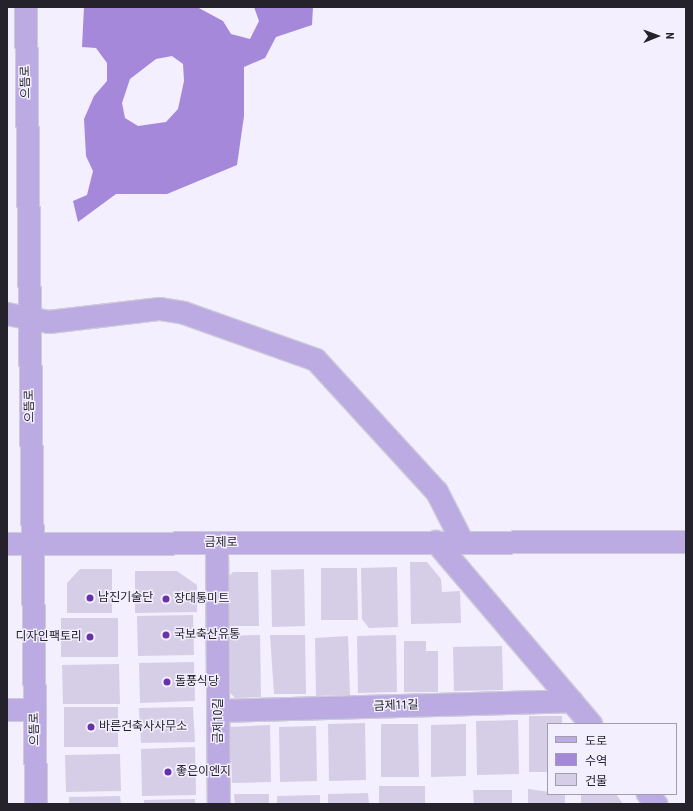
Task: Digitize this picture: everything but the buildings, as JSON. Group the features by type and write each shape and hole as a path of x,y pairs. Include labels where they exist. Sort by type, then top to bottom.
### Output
{"street":[{"name":"으뜸로","path":"26,7 36,804"},
{"path":"7,314 29,320 49,322 160,309 178,312 316,360 437,492 462,542"},
{"path":"436,542 590,723"},
{"name":"금제로","path":"7,544 686,542"},
{"name":"금제10길","path":"217,543 219,804"},
{"name":"금제11길","path":"219,710 572,701"},
{"path":"7,710 34,710"},
{"path":"649,795 656,804"}],"water":[{"path":"84,7 197,7 223,21 231,34 250,39 259,21 254,7 313,7 312,25 276,37 265,58 244,67 244,116 237,165 167,194 116,194 78,222 73,201 87,195 93,171 86,156 84,119 94,96 107,81 107,63 96,48 82,47","holes":["172,56 183,64 184,81 178,109 166,122 138,126 125,118 122,103 130,79 156,59"]}],"place":[{"name":"남진기술단","path":"90,598"},
{"name":"장대통미트","path":"166,599"},
{"name":"국보축산유통","path":"166,635"},
{"name":"디자인팩토리","path":"90,637"},
{"name":"돌풍식당","path":"167,682"},
{"name":"바른건축사사무소","path":"91,727"},
{"name":"좋은이엔지","path":"168,772"}]}
